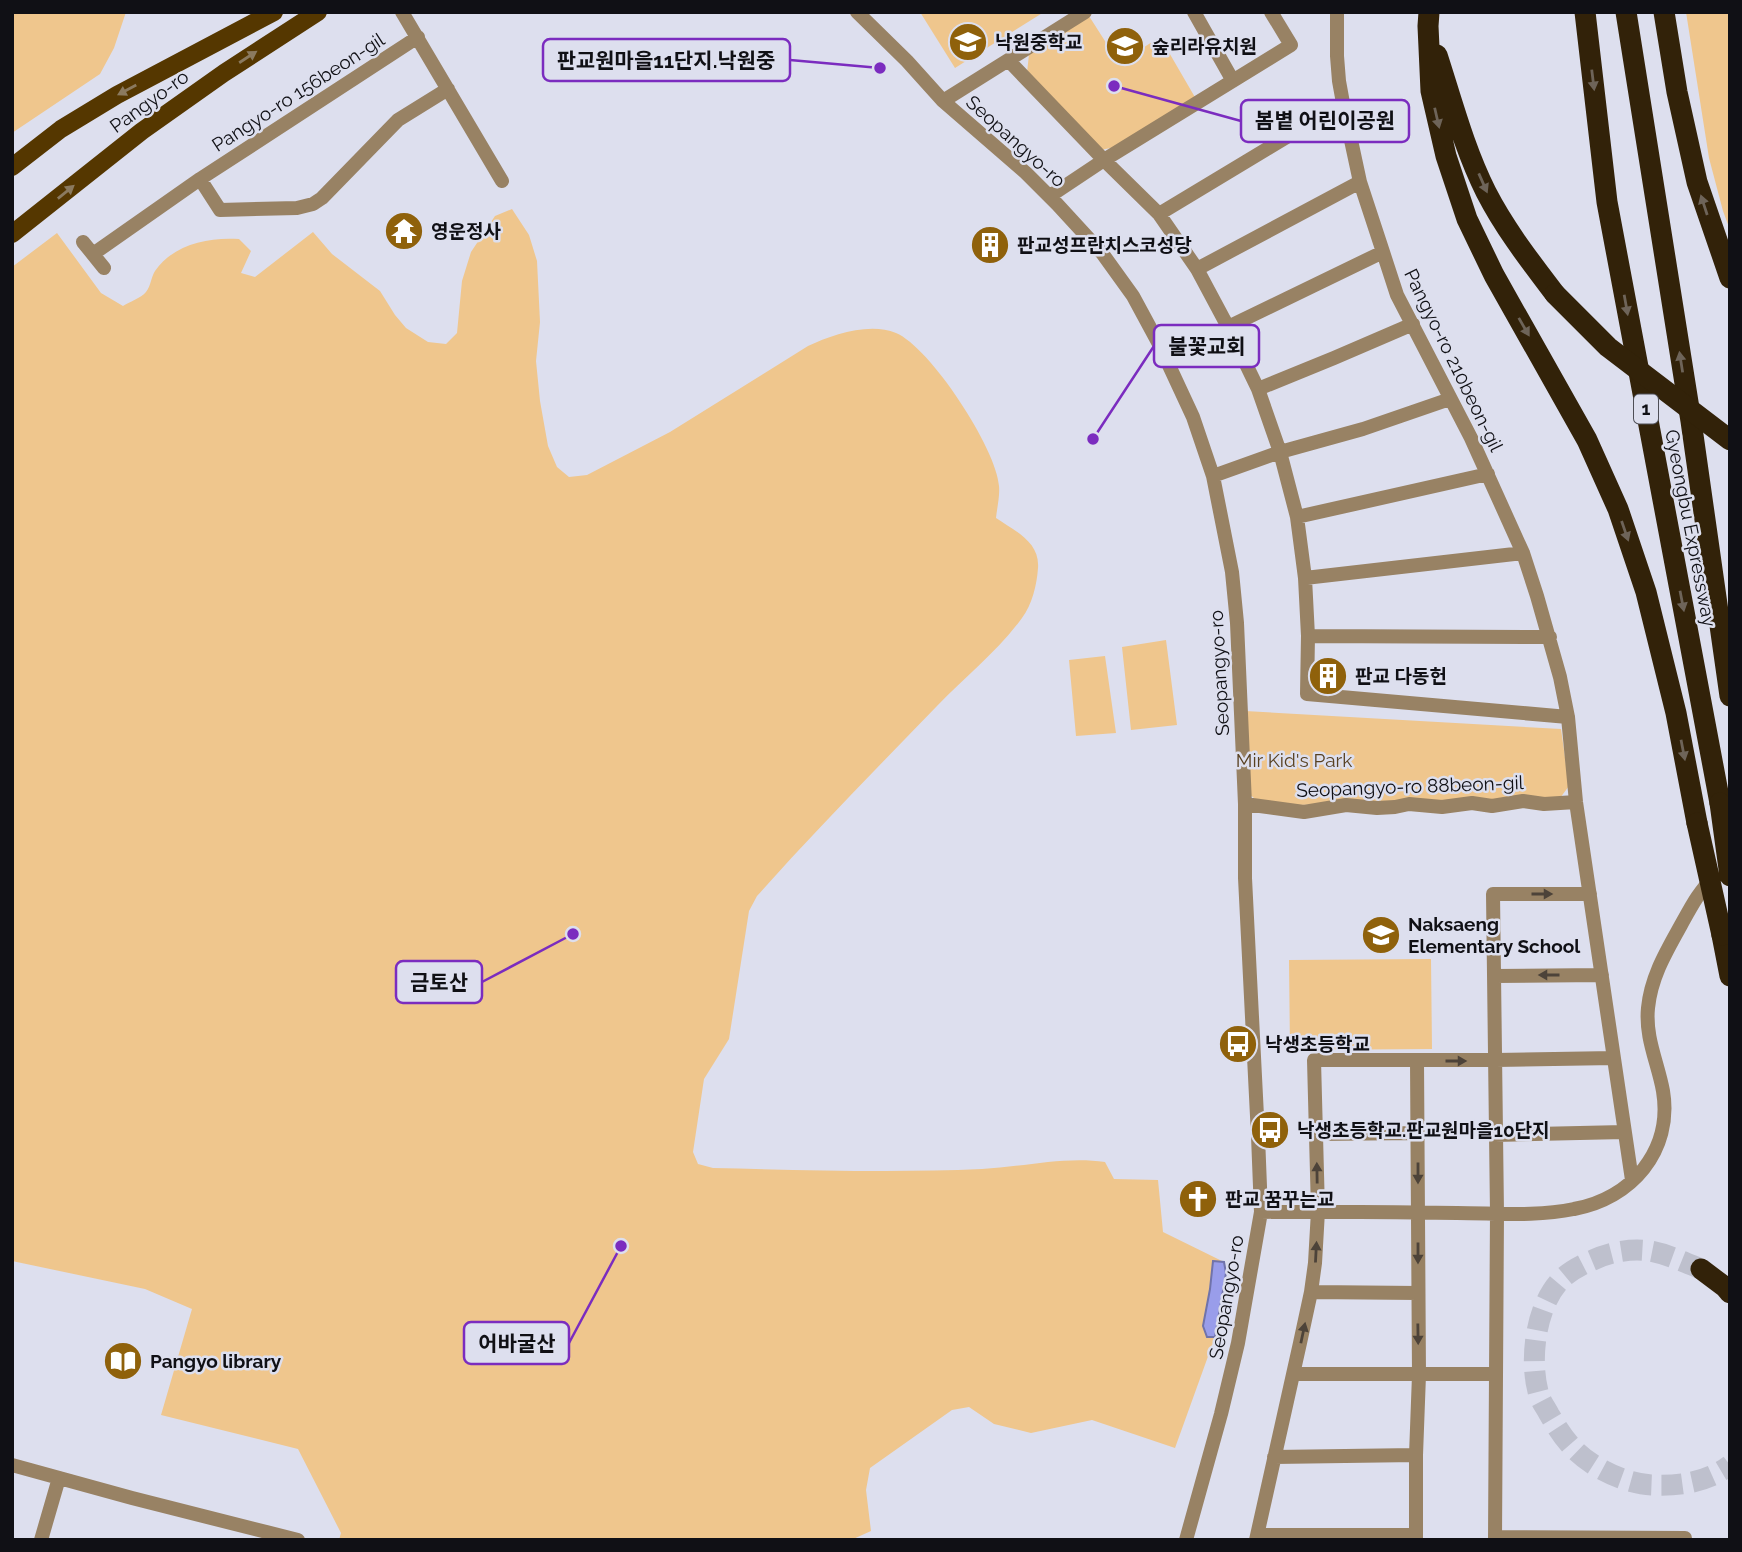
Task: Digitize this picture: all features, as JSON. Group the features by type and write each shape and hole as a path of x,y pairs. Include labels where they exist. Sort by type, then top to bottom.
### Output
{"highway":[{"name":"Gyeongbu Expressway","path":"1584,12 1607,202 1720,803 1730,876"},
{"name":"Gyeongbu Expressway","path":"1626,12 1691,421 1730,696"},
{"path":"1664,12 1677,92 1697,182 1728,274"},
{"path":"1429,19 1461,132 1486,191 1518,246 1555,294 1608,347 1730,440"},
{"path":"1429,19 1431,91 1446,156 1467,219 1494,275 1587,440 1618,509 1646,592 1676,713 1730,976"},
{"path":"1700,1269 1730,1293"}],"main road":[{"name":"Pangyo-ro","path":"12,167 61,129 117,95 274,12"},
{"name":"Pangyo-ro","path":"12,234 142,131 224,73 318,12"}],"street":[{"path":"402,12 502,181"},
{"name":"Seopangyo-ro","path":"857,12 943,101 1010,158 1094,242 1133,296 1160,346 1199,434 1213,475 1232,572 1239,660 1245,878 1261,1212 1238,1343 1186,1540"},
{"path":"943,101 1085,12"},
{"path":"1194,12 1233,81"},
{"path":"1050,197 1104,160 1291,45 1271,12"},
{"name":"Pangyo-ro 210beon-gil","path":"1337,12 1337,56 1343,103 1360,181 1397,295 1488,474 1523,553 1550,637 1569,717 1576,802 1632,1181"},
{"name":"Pangyo-ro 156beon-gil","path":"93,254 200,179 418,37"},
{"path":"1009,61 1159,214 1197,270 1258,389 1280,452 1297,517 1305,578 1307,694 1569,717"},
{"path":"200,179 220,210 305,207 322,198 398,120 448,89"},
{"path":"1159,214 1343,103"},
{"path":"1197,270 1360,181"},
{"path":"83,242 104,268"},
{"path":"1228,327 1383,252"},
{"path":"1258,389 1413,324"},
{"path":"1213,475 1450,399"},
{"path":"1297,517 1488,474"},
{"path":"1305,578 1523,553"},
{"path":"1308,636 1550,637"},
{"name":"Seopangyo-ro 88beon-gil","path":"1245,804 1304,812 1346,805 1377,808 1409,804 1442,807 1472,803 1492,806 1523,801 1544,804 1576,802"},
{"path":"1261,1212 1529,1214 1590,1206 1616,1193 1645,1169 1659,1143 1665,1109 1649,1034 1648,1010 1656,973 1663,955 1701,889 1730,862"},
{"path":"1590,894 1493,894 1497,1213 1495,1539 1685,1540"},
{"path":"1495,976 1602,975"},
{"path":"1417,1061 1419,1375 1416,1537 1256,1537 1311,1292 1315,1263 1318,1211 1314,1060 1614,1058"},
{"path":"1495,1135 1624,1132"},
{"path":"1317,1134 1417,1133"},
{"path":"1311,1292 1418,1293"},
{"path":"1293,1374 1495,1374"},
{"path":"1274,1457 1416,1454"},
{"path":"12,1465 252,1534 298,1540"},
{"path":"41,1540 59,1479"}],"green space":[{"path":"12,12 126,12 114,48 100,74 12,133"},
{"name":"낙원중학교","path":"920,12 1044,12 955,68"},
{"path":"1686,12 1730,12 1730,230 1709,158"},
{"path":"1089,16 1119,63 1160,37 1196,99 1115,147 1101,150 1027,73 1029,54"},
{"path":"512,209 529,235 537,261 540,322 536,361 548,446 557,467 569,477 587,475 670,432 808,346 839,334 863,329 896,333 910,342 943,378 987,448 999,490 996,518 1025,538 1038,559 1036,581 1026,613 1003,642 937,706 757,896 749,911 729,1039 704,1079 693,1152 698,1164 713,1168 780,1170 949,1170 1090,1160 1105,1162 1114,1179 1158,1180 1163,1232 1224,1262 1226,1273 1215,1337 1175,1448 1092,1420 1031,1433 994,1424 969,1407 952,1410 870,1468 866,1490 871,1531 851,1540 339,1540 341,1533 298,1449 161,1415 192,1309 145,1289 12,1261 12,267 57,233 101,293 123,306 146,292 154,273 163,262 192,244 215,239 239,239 251,251 241,273 255,277 313,232 332,254 380,291 406,328 428,342 446,344 457,333 462,281 471,252 495,216"},
{"path":"1166,640 1177,725 1131,730 1122,647"},
{"path":"1105,656 1116,733 1076,736 1069,660"},
{"name":"Mir Kid's Park","path":"1245,711 1561,729 1569,786 1560,798 1264,806 1249,794"},
{"path":"1431,959 1432,1049 1290,1050 1289,960"}],"water":[{"path":"1213,1261 1224,1262 1226,1273 1215,1337 1207,1337 1203,1326"}],"tunnel":[{"path":"1701,1269 1663,1254 1636,1250 1606,1255 1569,1273 1550,1294 1539,1322 1535,1352 1536,1382 1541,1400 1567,1441 1590,1463 1611,1474 1644,1484 1674,1485 1703,1479 1730,1465"}],"place":[{"name":"낙원중학교","path":"968,42"},
{"name":"숲리라유치원","path":"1125,46"},
{"name":"판교원마을11단지.낙원중","path":"880,68"},
{"name":"봄볕 어린이공원","path":"1114,86"},
{"name":"영운정사","path":"404,231"},
{"name":"판교성프란치스코성당","path":"990,245"},
{"name":"불꽃교회","path":"1093,439"},
{"name":"판교 다동헌","path":"1328,676"},
{"name":"금토산","path":"573,934"},
{"name":"Naksaeng Elementary School","path":"1381,935"},
{"name":"낙생초등학교","path":"1238,1044"},
{"name":"낙생초등학교.판교원마을10단지","path":"1270,1130"},
{"name":"판교 꿈꾸는교","path":"1198,1199"},
{"name":"어바굴산","path":"621,1246"},
{"name":"Pangyo library","path":"123,1361"}]}
